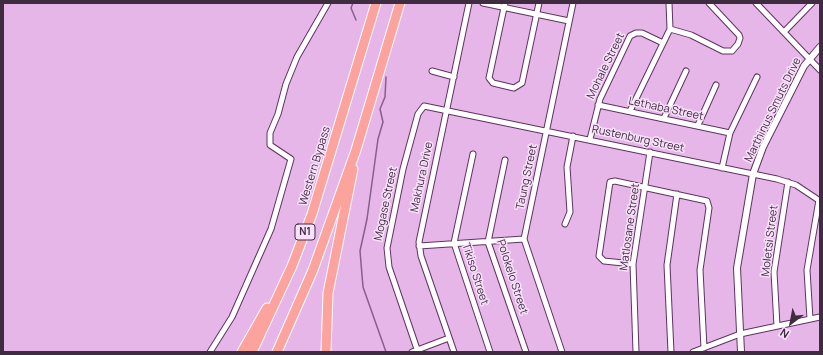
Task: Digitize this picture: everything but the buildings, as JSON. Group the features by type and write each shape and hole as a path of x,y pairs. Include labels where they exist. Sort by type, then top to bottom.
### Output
{"highway":[{"name":"Western Bypass","path":"252,352 292,266 312,214 376,3"},
{"name":"N1","path":"278,352 313,270 356,150 400,3"},
{"path":"326,352 328,293 356,150"},
{"path":"242,352 292,266"}],"street":[{"path":"210,352 232,317 271,229 291,159 270,145 270,134 278,114 286,84 297,57 328,3"},
{"name":"Makhura Drive","path":"454,352 419,246 469,3"},
{"path":"484,3 505,5 569,21"},
{"path":"505,5 489,78 493,83 511,88 518,87 522,83 539,3"},
{"name":"Taung Street","path":"524,239 573,3"},
{"path":"630,111 670,29 669,3"},
{"path":"670,29 691,35 723,51 732,51 738,44 740,38 739,35 709,3"},
{"path":"764,3 758,5 820,70"},
{"path":"784,32 812,3"},
{"name":"Mohale Street","path":"590,139 602,94 630,36 636,33 642,33 663,43"},
{"name":"Marthinus Smuts Drive","path":"741,352 737,268 753,174 763,147 809,58 820,47"},
{"path":"432,71 454,76"},
{"path":"664,118 686,71"},
{"path":"722,168 730,133 757,77"},
{"path":"698,125 716,85"},
{"name":"Lethaba Street","path":"598,105 730,133"},
{"name":"Mogase Street","path":"416,352 388,262 387,248 403,169 418,114 424,106 447,109"},
{"name":"Rustenburg Street","path":"447,109 788,182 819,201"},
{"path":"565,224 570,212 568,163 573,136"},
{"name":"Matlosane Street","path":"636,352 633,264 650,152"},
{"name":"Tikiso Street","path":"473,154 454,243 490,352"},
{"name":"Polokelo Street","path":"505,160 488,242 526,352"},
{"path":"633,264 604,261 599,256 610,183 616,181 704,199 708,205 700,270 704,348"},
{"name":"Moletsi Street","path":"777,326 774,272 788,182"},
{"path":"671,352 667,265 677,194"},
{"path":"810,319 807,275 819,201"},
{"path":"419,246 524,239 562,352"},
{"path":"693,352 740,334 820,317"},
{"path":"416,352 449,338"}],"waterway":[{"path":"353,3 351,8 356,20"},
{"path":"386,77 385,97 380,109 383,122 378,139 367,219 360,251 363,287 386,352"}]}
